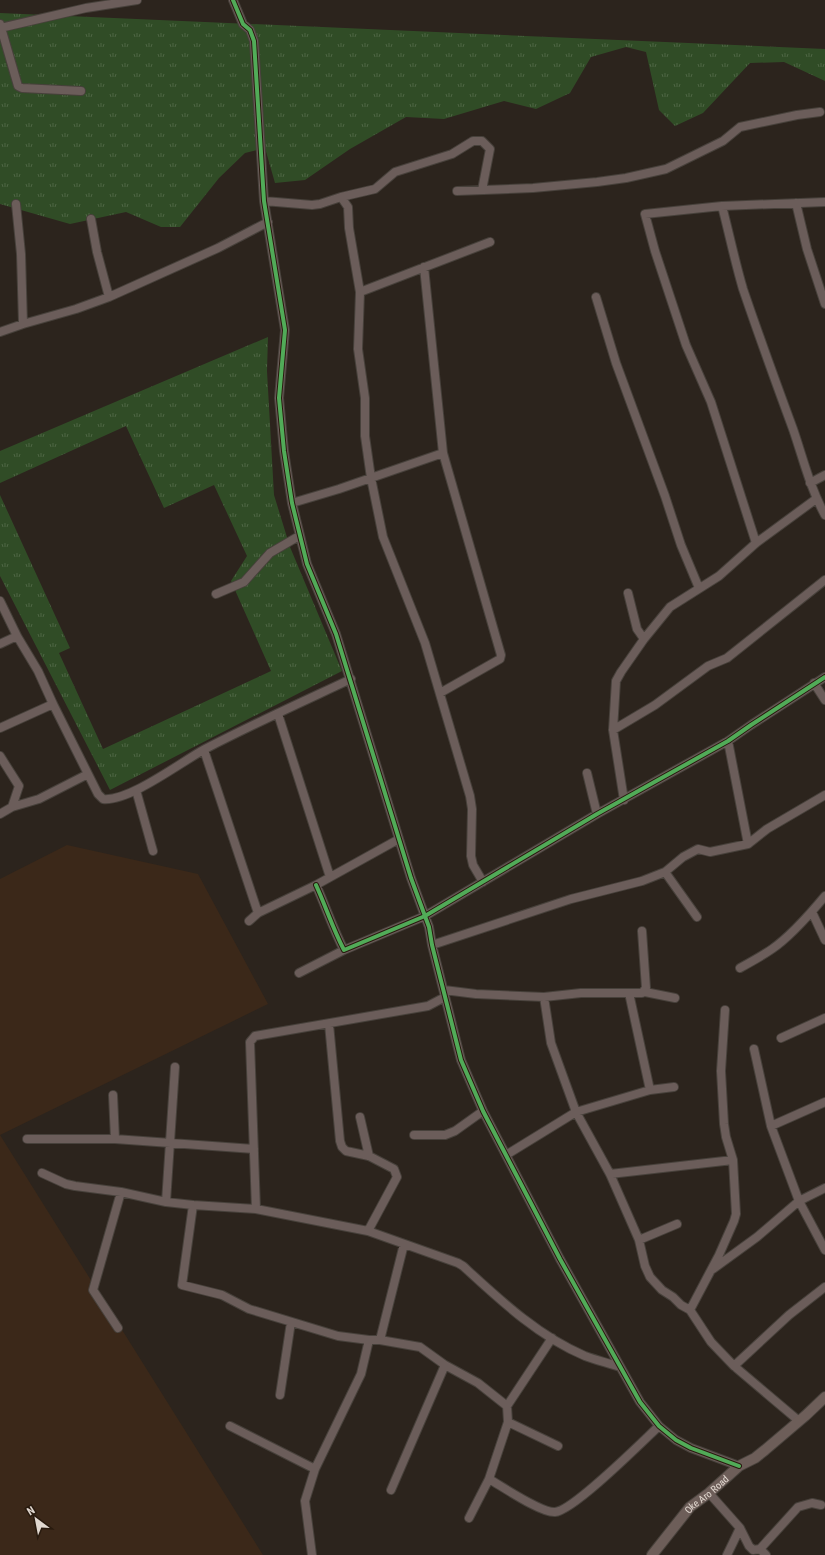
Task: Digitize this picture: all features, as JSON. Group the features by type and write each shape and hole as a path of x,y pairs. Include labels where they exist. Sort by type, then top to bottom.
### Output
{"main road":[{"name":"Oke Aro Road","path":"652,1555 690,1507 709,1493 739,1466 755,1458 825,1397"}],"street":[{"path":"81,91 22,88 18,86 0,27 86,8 138,0"},
{"path":"233,0 243,24 250,30 253,36 264,197 285,330 279,398 284,451 299,536 307,564 336,634 351,679 411,878 429,927 432,945 461,1060 483,1111 560,1259 640,1402 659,1426 676,1440 691,1448 739,1466"},
{"path":"457,191 533,188 597,182 666,169 723,141 740,127 797,114 820,112"},
{"path":"264,197 312,205 320,204 341,197 375,189 395,172 452,154 473,142 482,141 490,150 482,190"},
{"path":"341,197 348,208 349,228 360,292 358,349 364,384 365,436 370,478 383,537 425,643 470,796 472,809 471,856 473,865 483,882"},
{"path":"756,543 712,402 683,339 655,252 645,214 722,206 825,202"},
{"path":"796,203 807,249 825,304"},
{"path":"16,204 21,254 23,324"},
{"path":"722,206 743,287 810,483 816,499 825,515"},
{"path":"91,219 97,252 109,297"},
{"path":"0,332 76,309 109,297 218,248 268,222"},
{"path":"360,292 490,242"},
{"path":"424,267 443,453 501,655 500,659 440,693"},
{"path":"596,297 616,363 665,496 681,546 699,588"},
{"path":"292,502 370,478 443,453"},
{"path":"810,483 825,475"},
{"path":"624,800 613,730 616,681 644,639 670,607 719,576 756,543 816,499"},
{"path":"216,594 244,582 270,553 299,536"},
{"path":"613,730 656,705 708,666 727,658 825,580"},
{"path":"628,593 637,629 644,639"},
{"path":"0,601 17,636 34,664 98,794 103,799 116,799 136,790 204,750 351,679"},
{"path":"0,644 17,636"},
{"path":"299,973 344,950 425,916 597,814 728,741 825,677"},
{"path":"814,684 825,700"},
{"path":"0,728 53,704"},
{"path":"278,714 330,877"},
{"path":"728,741 748,844"},
{"path":"204,750 258,913"},
{"path":"0,756 19,786 12,806"},
{"path":"586,773 597,814"},
{"path":"0,814 12,806 39,799 88,774"},
{"path":"136,790 153,851"},
{"path":"432,945 571,899 642,881 665,872 683,857 698,850 710,852 748,844 768,829 825,795"},
{"path":"249,921 258,913 316,885 399,839"},
{"path":"665,872 697,916"},
{"path":"316,885 327,909 333,930 344,950"},
{"path":"740,968 773,949 812,912 825,896"},
{"path":"812,912 825,940"},
{"path":"642,931 645,992"},
{"path":"256,1209 250,1042 254,1036 428,1006 444,994 476,994 544,998 581,993 645,992 674,998"},
{"path":"629,993 650,1090"},
{"path":"544,998 551,1043 576,1112 610,1174 639,1240 645,1266 650,1277 662,1290 690,1310 711,1342 734,1366 799,1421"},
{"path":"690,1310 711,1270 736,1214 733,1160 726,1137 724,1124 721,1071 725,1010"},
{"path":"781,1038 825,1018"},
{"path":"329,1024 340,1142 346,1151 369,1156 394,1169 397,1177 368,1231"},
{"path":"754,1049 771,1126 799,1201 825,1250"},
{"path":"166,1202 175,1067"},
{"path":"506,1155 576,1112 650,1090 674,1087"},
{"path":"113,1095 115,1139"},
{"path":"771,1126 825,1102"},
{"path":"414,1135 445,1135 455,1131 483,1111"},
{"path":"360,1117 369,1156"},
{"path":"27,1139 115,1139 254,1149"},
{"path":"610,1174 733,1160"},
{"path":"42,1173 66,1184 121,1192 166,1202 256,1209 368,1231 451,1260 463,1266 513,1311 552,1338 584,1356 620,1367"},
{"path":"711,1270 757,1237 799,1201 825,1188"},
{"path":"118,1328 93,1290 121,1192"},
{"path":"193,1205 182,1285 222,1295 249,1309 338,1336 380,1340 420,1347 445,1365 478,1383 507,1406"},
{"path":"639,1240 677,1224"},
{"path":"380,1340 404,1244"},
{"path":"734,1366 789,1315 825,1287"},
{"path":"280,1396 291,1322"},
{"path":"469,1518 489,1479 508,1422 507,1406 552,1338"},
{"path":"312,1555 305,1501 315,1469 361,1374 369,1340"},
{"path":"391,1490 445,1365"},
{"path":"508,1422 558,1446"},
{"path":"230,1426 315,1469"},
{"path":"489,1479 544,1510 555,1512 563,1509 582,1497 659,1426"},
{"path":"709,1493 740,1528 749,1546 753,1550 763,1552 798,1508 812,1503 821,1505"},
{"path":"727,1555 740,1528"}],"shaded area":[{"path":"67,845 198,874 268,1004 0,1135 0,879"},
{"path":"0,1135 263,1555 0,1555"}],"green space":[{"path":"0,13 825,49 825,81 784,62 750,63 703,113 675,126 659,110 646,52 626,47 591,57 570,93 536,109 504,101 444,119 406,117 350,149 305,180 275,183 265,148 245,153 219,178 180,227 161,227 126,212 70,224 0,204"},
{"path":"268,337 267,371 274,495 290,547 342,671 110,790 0,576 0,495 70,648 59,653 103,749 271,671 231,581 247,556 214,485 164,508 126,426 0,483 0,451"}],"cycle path":[{"path":"233,0 243,24 250,30 254,41 264,201 285,330 279,398 284,451 292,503 307,564 336,634 411,878 429,927 432,945 461,1060 483,1111 560,1259 640,1402 659,1426 676,1440 691,1448 739,1466"},
{"path":"316,885 344,950 425,916 597,814 728,741 825,677"}]}
